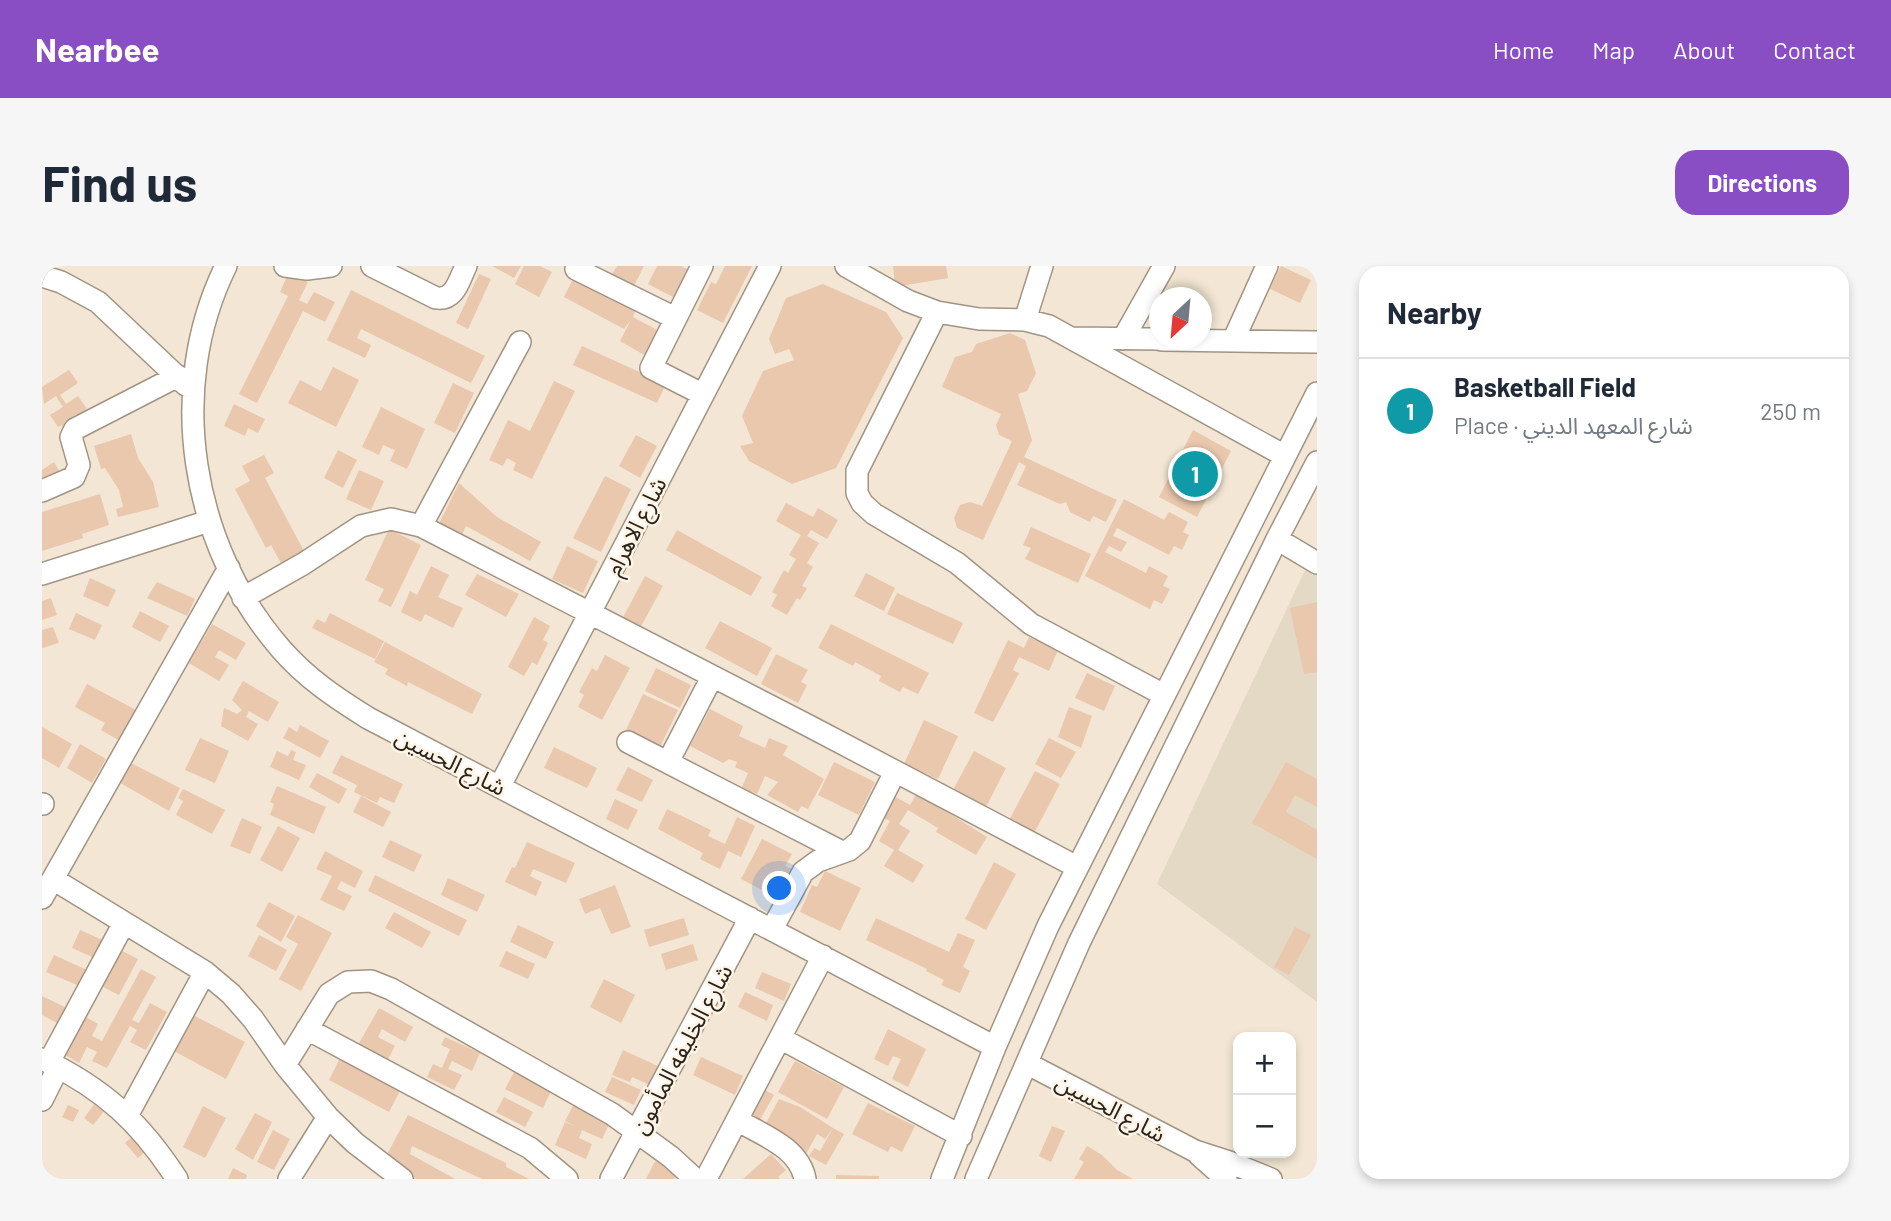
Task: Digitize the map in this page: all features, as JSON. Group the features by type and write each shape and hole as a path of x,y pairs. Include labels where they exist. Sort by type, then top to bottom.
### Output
{"street":[{"name":"شارع الحسين","path":"226,266 207,315 197,352 192,392 195,457 209,521 229,568 243,598 282,651 335,698 368,718 995,1047"},
{"path":"285,266 323,267"},
{"path":"372,266 442,299 453,293 466,266"},
{"path":"702,266 651,368 702,394"},
{"name":"شارع الاهرام","path":"500,786 770,266"},
{"path":"846,266 908,301 937,312 979,319 1025,320 1049,326 1285,456"},
{"path":"1025,320 1042,266"},
{"path":"1123,339 1164,266"},
{"path":"1233,341 1267,266"},
{"path":"576,269 676,318"},
{"path":"42,276 61,282 97,302 192,392"},
{"path":"937,312 857,471 857,493 862,503 873,514 957,564 1031,624 1164,695"},
{"path":"1071,338 1149,340"},
{"path":"1212,341 1317,342"},
{"path":"421,526 520,342"},
{"path":"42,491 74,477 79,465 71,438 75,429 178,376"},
{"path":"942,1179 995,1047 1048,926 1317,393"},
{"path":"976,1179 1085,931 1317,462"},
{"path":"243,598 303,564 361,526 391,519 421,526 1077,867"},
{"path":"42,573 209,521"},
{"path":"1277,539 1317,563"},
{"path":"1234,557 1261,572"},
{"path":"42,898 229,568"},
{"path":"668,762 712,677"},
{"path":"628,742 842,852"},
{"path":"772,929 803,872 818,861 855,846 864,835 895,772"},
{"path":"53,879 205,972 231,994 253,1018 285,1065 328,1117 355,1143 402,1179"},
{"name":"شارع الخليفه المأمون","path":"611,1179 750,918"},
{"path":"42,1100 50,1063 124,923"},
{"path":"285,1065 329,994 348,982 371,981 428,1009 586,1099 637,1131 695,1178 737,1120 823,956"},
{"path":"128,1114 205,972"},
{"path":"307,1029 530,1149 567,1179"},
{"path":"780,1038 961,1136"},
{"path":"50,1063 95,1088 128,1114 155,1145 177,1179"},
{"name":"شارع الحسين","path":"1028,1064 1195,1151 1271,1179"},
{"path":"289,1179 328,1117"},
{"path":"737,1120 790,1151 799,1160 805,1179"},
{"name":"شارع الحسين","path":"1195,1151 1226,1179"}],"shaded area":[{"path":"1307,566 1317,572 1317,1002 1157,884"}],"building":[{"path":"492,266 521,266 514,278"},
{"path":"524,266 540,266 552,272 539,297 515,284"},
{"path":"617,266 644,266 634,286 612,274"},
{"path":"657,266 681,266 691,271 677,299 648,284"},
{"path":"725,266 752,266 723,323 697,310 711,282 716,284"},
{"path":"893,266 946,266 948,278 895,287"},
{"path":"1281,266 1311,280 1300,303 1270,289"},
{"path":"289,272 308,282 299,300 307,304 314,292 335,302 325,322 303,311 257,403 239,394 288,296 280,292"},
{"path":"576,273 637,305 633,317 659,331 646,356 620,341 631,320 624,329 564,297"},
{"path":"479,274 491,279 468,329 456,323"},
{"path":"823,284 886,312 903,338 836,468 792,484 749,461 740,446 753,443 742,416 763,371 794,360 789,349 775,354 769,339 786,298"},
{"path":"351,290 485,356 471,383 361,329 357,338 371,345 365,358 327,340"},
{"path":"1010,333 1025,340 1036,373 1027,391 1018,394 1032,440 1024,457 1117,500 1106,522 1093,516 1090,522 1070,512 1066,502 1060,504 1017,485 1026,466 1019,462 983,540 957,528 954,518 960,505 970,502 982,506 1012,441 999,435 996,425 1001,414 942,387 955,357 972,352 976,344"},
{"path":"582,346 666,384 657,403 573,365"},
{"path":"333,367 359,380 336,427 288,403 300,380 321,391"},
{"path":"69,370 78,383 60,395 66,404 78,396 87,409 83,411 84,414 78,417 76,414 69,419 71,422 58,427 50,415 63,407 56,396 44,404 42,387"},
{"path":"554,381 575,391 532,479 513,470 516,463 507,458 503,466 489,460 508,420 530,431"},
{"path":"453,383 474,393 455,433 434,423"},
{"path":"234,404 265,419 258,433 248,428 245,436 224,426"},
{"path":"381,407 425,429 407,469 390,461 395,450 383,445 379,455 362,447"},
{"path":"1193,430 1231,451 1197,517 1159,497"},
{"path":"131,434 138,458 153,482 159,507 118,517 116,509 123,507 119,490 105,468 101,469 94,446"},
{"path":"636,435 657,446 640,478 619,466"},
{"path":"338,450 357,460 343,488 324,478"},
{"path":"264,455 274,473 265,478 305,553 282,565 271,545 266,548 235,489 250,481 242,466"},
{"path":"54,462 61,474 42,486 42,470"},
{"path":"359,470 384,481 371,510 346,499"},
{"path":"605,476 631,489 601,552 573,538"},
{"path":"459,483 497,517 541,542 530,561 466,526 459,541 436,530"},
{"path":"100,494 109,525 82,534 83,538 42,551 42,512"},
{"path":"1124,499 1164,520 1169,512 1188,522 1183,532 1189,535 1182,550 1174,546 1169,555 1117,528 1113,536 1127,542 1121,552 1109,546 1105,552 1146,573 1149,566 1168,576 1163,586 1170,589 1162,604 1154,600 1150,609 1085,576"},
{"path":"786,503 813,517 818,508 838,520 827,539 811,530 807,536 819,543 807,563 813,567 802,586 807,588 787,615 771,606 777,595 772,592 784,570 788,573 796,559 789,555 801,535 776,521"},
{"path":"1031,527 1091,554 1078,583 1025,559 1031,548 1023,545"},
{"path":"389,529 421,545 391,607 378,601 384,589 365,580"},
{"path":"677,530 762,577 751,596 666,550"},
{"path":"567,546 598,561 583,593 552,579"},
{"path":"431,566 449,575 438,597 463,608 453,628 425,614 421,622 401,612 410,591 417,595"},
{"path":"866,573 895,588 884,611 854,596"},
{"path":"477,574 519,594 506,617 465,595"},
{"path":"645,576 663,586 638,632 620,623"},
{"path":"90,578 116,590 108,607 83,596"},
{"path":"157,582 195,599 187,616 147,598"},
{"path":"897,593 963,623 953,644 887,614"},
{"path":"51,598 57,615 42,620 42,601"},
{"path":"1317,602 1317,672 1304,674 1290,608"},
{"path":"140,611 169,626 160,642 132,627"},
{"path":"76,613 102,625 95,640 69,629"},
{"path":"330,613 384,641 375,659 312,628 317,619 325,623"},
{"path":"534,617 550,626 543,640 548,643 537,665 532,662 524,676 508,667"},
{"path":"720,621 772,648 757,676 705,648"},
{"path":"212,624 246,643 236,660 219,650 215,657 229,665 219,681 189,663"},
{"path":"831,624 929,673 918,694 903,687 900,692 879,681 881,676 855,662 853,666 818,648"},
{"path":"53,627 59,643 42,648 42,630"},
{"path":"1029,637 1058,650 1049,671 1019,657 1013,670 1019,673 993,722 974,713 1008,640 1024,648"},
{"path":"385,642 482,694 472,714 408,682 407,686 385,674 388,669 374,662"},
{"path":"776,654 808,670 801,682 807,685 798,703 761,684"},
{"path":"605,655 630,668 602,720 578,707 584,695 579,692 592,668 597,671"},
{"path":"656,668 691,685 680,708 645,691"},
{"path":"1087,673 1115,686 1104,711 1075,698"},
{"path":"243,681 279,702 268,722 249,711 246,717 258,724 248,741 221,726 224,708 237,714 242,710 232,700"},
{"path":"87,684 136,710 120,741 101,730 105,723 75,707"},
{"path":"643,694 678,710 658,751 624,734"},
{"path":"1069,707 1092,716 1081,748 1058,737"},
{"path":"710,709 743,726 739,736 765,748 769,738 788,746 783,755 824,779 808,809 801,806 798,812 767,795 778,782 765,776 757,794 752,792 751,796 740,792 748,773 735,767 737,762 729,759 723,763 690,746"},
{"path":"924,720 958,736 938,779 904,764"},
{"path":"300,725 329,741 320,758 283,738 289,727 297,732"},
{"path":"42,727 72,744 59,768 42,758"},
{"path":"200,738 229,751 215,783 185,770"},
{"path":"1049,738 1076,752 1061,778 1035,764"},
{"path":"80,744 106,759 92,783 67,768"},
{"path":"554,747 597,768 587,788 544,768"},
{"path":"291,750 296,752 293,760 306,765 299,780 270,767 277,751 288,756"},
{"path":"974,751 1006,768 986,807 953,790"},
{"path":"341,755 403,784 394,803 380,797 377,803 354,792 357,785 332,773"},
{"path":"127,761 180,788 169,811 117,781"},
{"path":"834,762 875,782 859,815 818,795"},
{"path":"1286,762 1317,779 1317,807 1295,795 1286,812 1317,830 1317,859 1252,823"},
{"path":"628,767 653,780 642,802 616,790"},
{"path":"1035,771 1060,784 1030,841 1005,828"},
{"path":"317,773 347,789 339,804 309,787"},
{"path":"277,786 326,807 314,834 270,815 274,804 270,802"},
{"path":"183,789 225,810 212,834 176,815 183,801 178,798"},
{"path":"917,793 987,837 976,855 936,832 938,828 908,810 899,824 910,831 898,850 924,865 913,883 884,866 894,850 879,841 890,821 882,817 894,796 910,805"},
{"path":"361,796 391,812 383,827 353,812"},
{"path":"615,799 638,810 628,830 606,819"},
{"path":"667,809 711,830 708,836 725,844 737,817 755,826 741,857 728,851 720,869 700,859 703,853 658,829"},
{"path":"242,818 262,827 250,854 230,846"},
{"path":"278,826 300,838 282,872 260,860"},
{"path":"762,839 792,854 785,866 794,870 779,899 741,879"},
{"path":"390,840 422,855 414,872 382,857"},
{"path":"527,842 575,863 566,883 533,869 530,876 542,882 536,896 505,882"},
{"path":"325,851 363,871 355,888 341,881 337,889 352,896 344,911 320,900 332,876 316,869"},
{"path":"994,862 1016,874 986,930 965,919"},
{"path":"825,871 861,888 840,931 800,912 812,885 817,887"},
{"path":"375,875 467,920 459,936 368,891"},
{"path":"448,878 485,895 477,912 441,895"},
{"path":"615,885 631,927 611,934 600,908 585,914 579,899"},
{"path":"269,902 295,916 281,942 256,926"},
{"path":"394,912 431,932 422,948 385,928"},
{"path":"298,915 332,933 301,991 279,979 298,944 286,937"},
{"path":"684,918 689,935 649,947 644,930"},
{"path":"876,918 949,952 958,933 975,940 963,967 970,971 960,993 941,985 944,980 926,971 927,969 866,940"},
{"path":"518,925 554,942 546,959 510,942"},
{"path":"1295,927 1311,935 1289,975 1274,967"},
{"path":"80,930 107,942 99,960 72,948"},
{"path":"259,935 287,950 276,971 248,956"},
{"path":"693,944 698,960 666,970 661,954"},
{"path":"122,951 138,959 119,995 103,987"},
{"path":"506,951 535,964 528,979 499,966"},
{"path":"54,955 89,971 82,987 46,972"},
{"path":"141,969 156,977 132,1020 139,1023 150,1003 167,1012 146,1050 130,1042 137,1030 130,1026 107,1068 92,1061 97,1052 87,1047 79,1063 65,1055 86,1017 98,1024 92,1036 102,1041"},
{"path":"762,972 791,984 784,1001 755,988"},
{"path":"604,979 635,995 621,1023 590,1007"},
{"path":"745,992 773,1005 767,1021 738,1007"},
{"path":"42,996 67,1008 59,1024 42,1015"},
{"path":"379,1008 413,1027 405,1042 382,1029 378,1037 395,1046 387,1061 358,1045"},
{"path":"193,1015 245,1042 226,1079 174,1051"},
{"path":"888,1029 926,1049 908,1087 892,1079 901,1059 893,1056 888,1066 874,1059"},
{"path":"445,1037 480,1053 472,1071 452,1061 448,1069 462,1075 454,1090 427,1077 433,1064 442,1068 450,1049 441,1045"},
{"path":"623,1050 660,1067 652,1086 632,1077 630,1082 612,1075"},
{"path":"341,1056 402,1087 389,1112 329,1080"},
{"path":"701,1057 743,1076 735,1095 693,1075"},
{"path":"795,1061 844,1087 827,1119 778,1092"},
{"path":"514,1072 551,1091 543,1108 505,1089"},
{"path":"612,1077 641,1090 634,1105 605,1092"},
{"path":"756,1085 774,1095 757,1125 740,1116"},
{"path":"504,1097 533,1112 525,1127 496,1112"},
{"path":"779,1099 800,1107 833,1128 825,1139 817,1134 806,1154 764,1127"},
{"path":"95,1103 105,1110 93,1125 84,1118"},
{"path":"868,1103 915,1126 902,1152 891,1146 888,1152 852,1134"},
{"path":"574,1104 610,1122 602,1139 582,1130 579,1138 592,1144 586,1159 555,1145 565,1122 577,1127 565,1121"},
{"path":"68,1105 79,1110 73,1122 62,1117"},
{"path":"203,1106 226,1118 205,1158 183,1147"},
{"path":"255,1113 272,1122 253,1160 235,1149"},
{"path":"408,1115 506,1163 506,1167 529,1179 482,1179 412,1146 410,1154 455,1179 416,1179 383,1162"},
{"path":"1052,1126 1065,1131 1051,1162 1039,1156"},
{"path":"833,1128 844,1134 826,1165 809,1156 814,1148 820,1151"},
{"path":"273,1130 290,1139 274,1170 257,1162"},
{"path":"133,1136 146,1151 138,1158 125,1143"},
{"path":"1087,1146 1133,1179 1074,1179 1084,1162 1079,1159"},
{"path":"771,1154 786,1170 778,1177 780,1179 743,1179"},
{"path":"655,1161 678,1172 674,1179 646,1179"},
{"path":"233,1168 247,1175 246,1179 228,1179"},
{"path":"836,1175 879,1176 879,1179 836,1179"}],"place":[{"name":"Basketball Field","path":"1195,474"}]}
